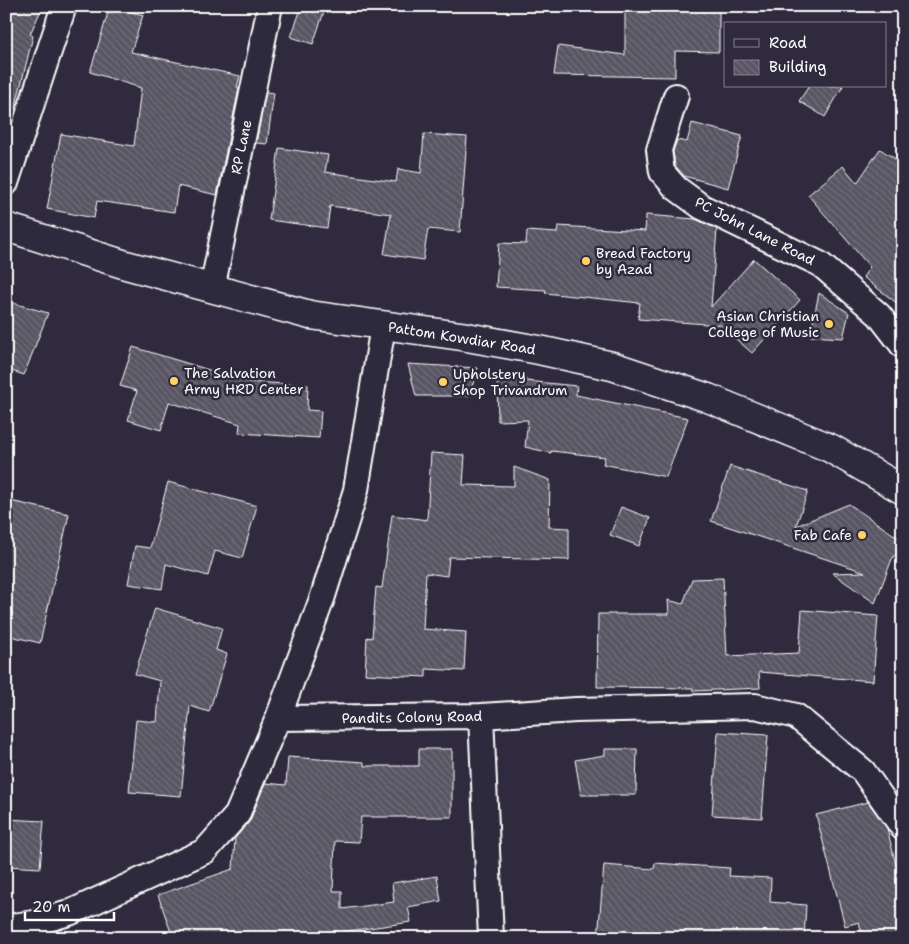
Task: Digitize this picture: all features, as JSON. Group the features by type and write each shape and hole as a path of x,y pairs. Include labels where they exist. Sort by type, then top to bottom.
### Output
{"main road":[{"name":"Pattom Kowdiar Road","path":"6,227 126,265 310,315 461,336 612,366 708,398 830,448 903,490"}],"street":[{"path":"6,183 64,6"},
{"name":"RP Lane","path":"212,289 270,6"},
{"name":"PC John Lane Road","path":"676,96 658,150 662,172 676,188 702,207 820,264 878,315 903,346"},
{"path":"6,927 34,923 69,913 205,852 237,815 278,718 324,596 356,490 383,326"},
{"name":"Pandits Colony Road","path":"278,718 481,716 576,710 755,706 796,716 863,771 903,828"},
{"path":"481,716 491,938"}],"building":[{"path":"6,6 43,6 30,34 33,36 15,109 6,108"},
{"path":"110,6 143,15 131,52 240,76 217,195 178,186 174,212 97,201 94,218 47,209 61,134 134,146 141,88 90,72"},
{"path":"302,6 326,6 313,44 291,37"},
{"path":"625,6 719,6 719,52 675,51 675,77 554,75 558,46 625,55"},
{"path":"808,88 842,88 825,117 799,101"},
{"path":"266,92 274,93 267,144 256,143"},
{"path":"692,123 742,136 728,188 684,176 675,166 673,151 677,140 687,142"},
{"path":"424,134 467,137 460,232 428,229 423,260 384,254 391,214 330,206 327,228 269,220 279,148 328,155 325,172 396,182 398,169 421,173"},
{"path":"880,149 903,164 903,308 863,277 870,267 808,195 843,166 857,183"},
{"path":"646,215 695,219 717,229 711,307 754,259 800,300 752,353 720,325 638,319 640,303 545,293 546,290 496,287 499,243 526,244 527,231 557,233 558,226 645,231"},
{"name":"Asian Christian College of Music","path":"819,293 849,313 843,338 810,336"},
{"path":"6,301 48,313 24,375 6,369"},
{"path":"133,347 249,382 308,385 307,410 321,411 319,438 239,433 240,424 169,402 161,430 128,420 137,391 120,386"},
{"name":"Upholstery Shop Trivandrum","path":"408,364 478,368 469,396 416,396"},
{"path":"526,379 526,381 577,386 576,395 688,418 666,477 603,464 605,457 551,451 551,453 525,447 528,420 498,421 497,380"},
{"path":"431,453 465,455 463,485 514,486 514,467 550,480 549,527 569,528 569,560 449,557 447,576 426,573 423,629 466,632 464,671 426,669 426,677 365,674 367,637 372,638 376,587 382,588 392,515 427,520"},
{"path":"730,466 808,491 796,526 849,504 903,541 903,545 892,559 875,603 832,573 865,572 711,521"},
{"path":"168,482 257,506 242,558 215,551 208,576 166,564 162,589 128,584 135,546 150,548"},
{"path":"6,500 69,514 40,643 6,635"},
{"path":"621,507 650,518 639,546 610,535"},
{"path":"723,578 727,656 799,653 802,610 878,616 873,681 759,672 760,688 693,691 693,688 597,687 598,614 669,614 668,600 683,604 692,579"},
{"path":"155,608 222,628 216,650 227,654 209,712 190,706 181,796 129,792 136,720 157,722 160,681 135,674"},
{"path":"718,732 768,735 762,818 712,815"},
{"path":"419,749 452,749 452,817 361,817 359,842 335,841 333,891 342,891 342,909 394,902 392,883 437,876 441,901 408,907 411,922 342,932 342,937 233,936 233,938 173,938 158,895 233,869 235,838 250,821 265,783 286,785 288,757 364,762 364,766 419,766"},
{"path":"605,749 637,749 636,795 581,795 575,760 605,755"},
{"path":"868,802 887,828 903,894 903,938 863,938 859,922 845,926 816,815"},
{"path":"6,819 44,821 40,868 6,866"},
{"path":"655,863 730,868 729,876 771,878 770,902 806,905 804,938 598,938 604,865 654,869"}],"place":[{"name":"Bread Factory by Azad","path":"586,261"},
{"name":"Asian Christian College of Music","path":"829,324"},
{"name":"The Salvation Army HRD Center","path":"174,381"},
{"name":"Upholstery Shop Trivandrum","path":"443,382"},
{"name":"Fab Cafe","path":"862,535"}]}
